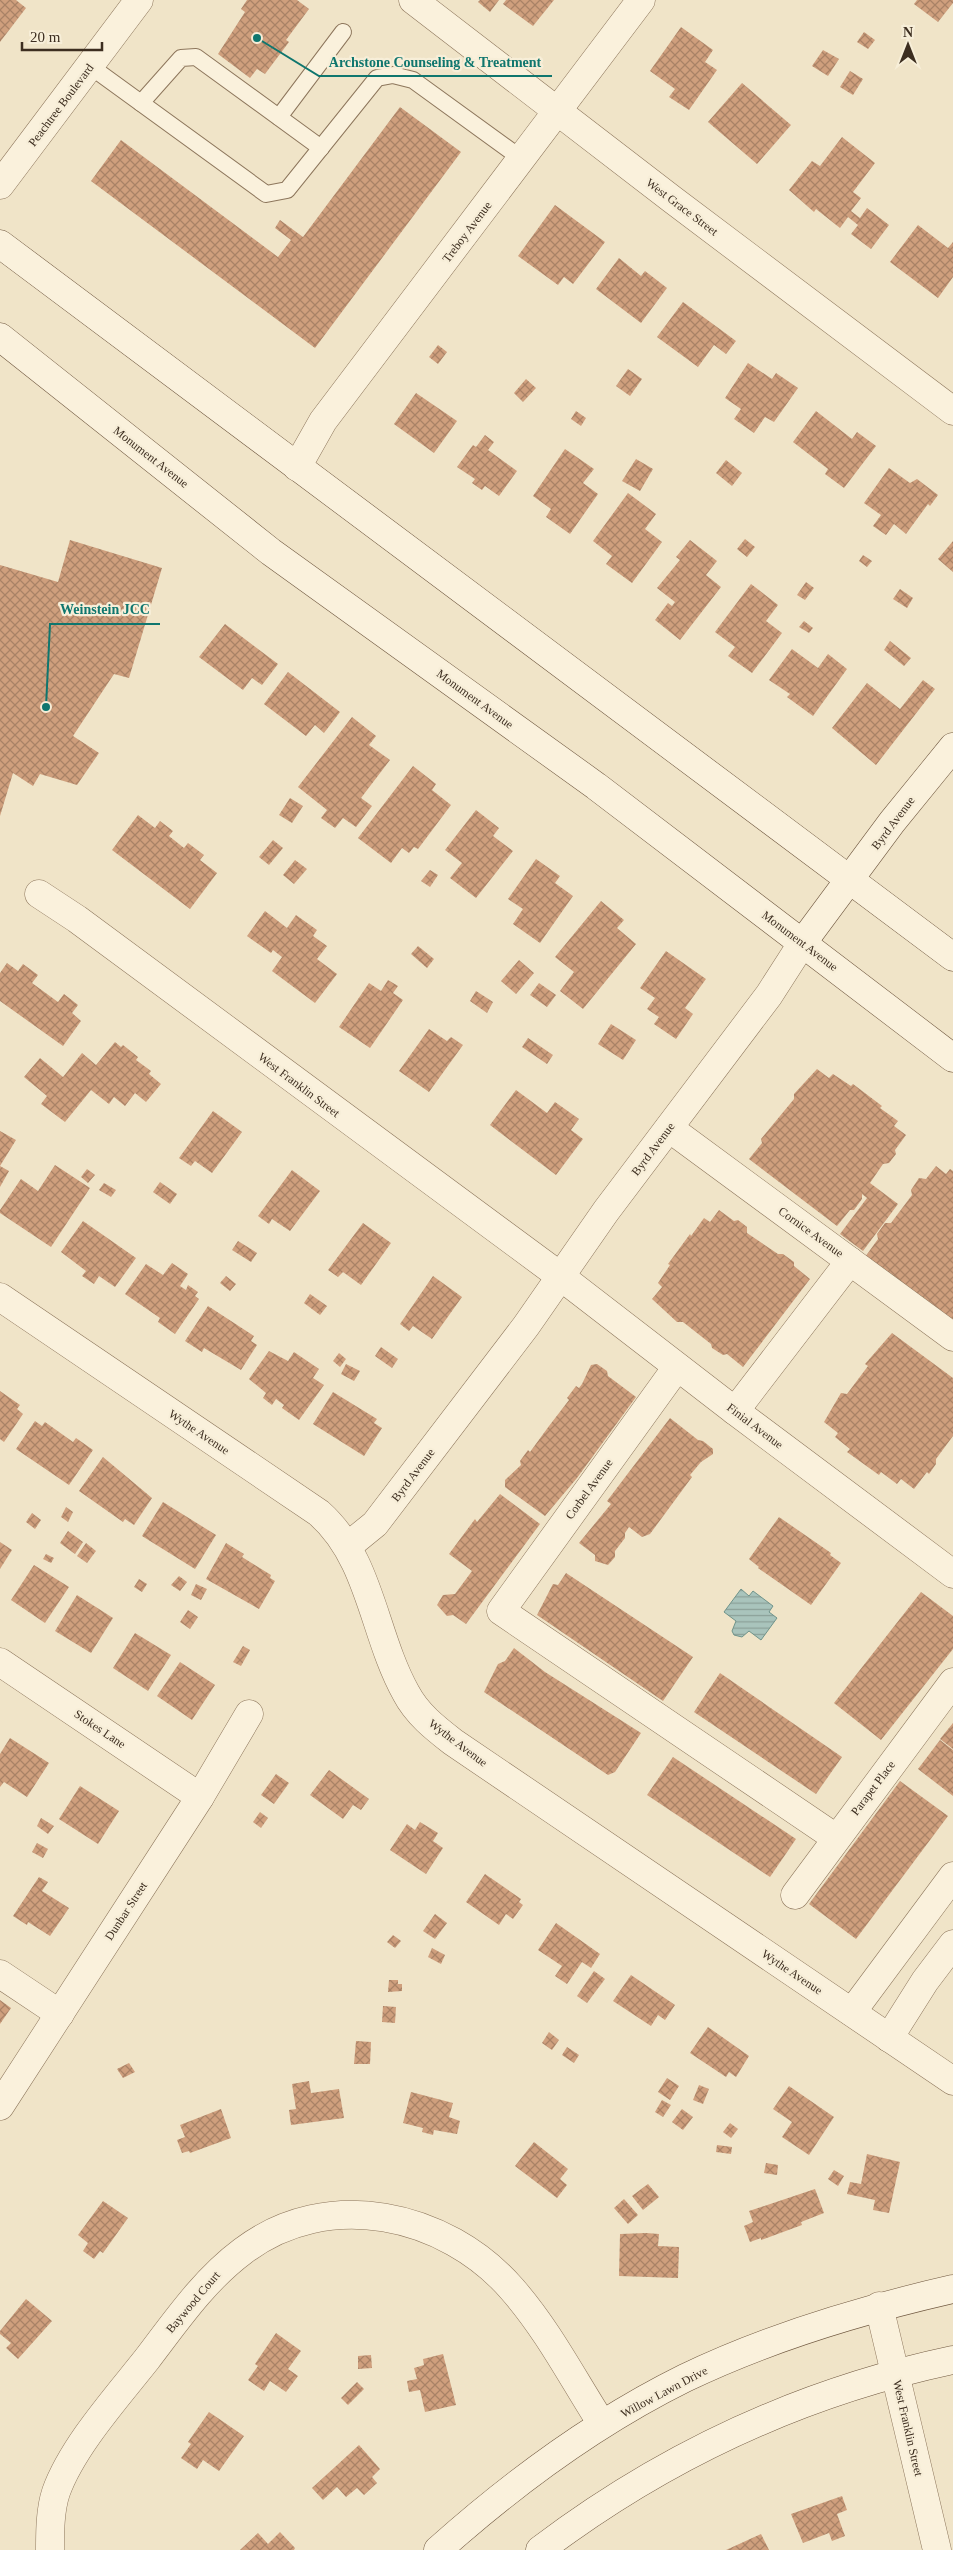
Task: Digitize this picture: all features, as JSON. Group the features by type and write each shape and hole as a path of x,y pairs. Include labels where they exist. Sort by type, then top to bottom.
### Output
{"street":[{"name":"Peachtree Boulevard","path":"4,171 90,66 139,0"},
{"name":"West Grace Street","path":"413,0 953,411"},
{"name":"Treboy Avenue","path":"297,466 323,421 641,0"},
{"path":"0,244 953,957"},
{"name":"Monument Avenue","path":"0,338 271,552 596,786 953,1058"},
{"name":"Byrd Avenue","path":"348,1546 375,1524 526,1326 560,1276 769,995 803,942 892,822 953,747"},
{"name":"West Franklin Street","path":"39,894 560,1276"},
{"name":"Cornice Avenue","path":"669,1128 953,1337"},
{"path":"735,1411 850,1261"},
{"name":"Finial Avenue","path":"560,1276 735,1411 953,1574"},
{"name":"Wythe Avenue","path":"0,1297 319,1513 335,1527 354,1556 387,1652 406,1694 431,1725 453,1742 953,2081"},
{"name":"Corbel Avenue","path":"677,1367 501,1612 836,1838"},
{"name":"Stokes Lane","path":"0,1662 200,1797"},
{"name":"Parapet Place","path":"795,1895 953,1682"},
{"name":"Dunbar Street","path":"0,2106 200,1797 249,1714"},
{"path":"852,2012 953,1876"},
{"path":"889,2038 953,1944"},
{"path":"0,1974 60,2014"},
{"name":"Baywood Court","path":"50,2550 55,2495 65,2470 135,2374 208,2282 245,2249 283,2229 323,2216 366,2214 411,2222 452,2241 484,2262 511,2288 531,2313 602,2424"},
{"name":"Willow Lawn Drive","path":"438,2550 484,2508 529,2474 602,2424 702,2371 770,2342 879,2306 953,2289"},
{"name":"West Franklin Street","path":"879,2306 937,2550"},
{"path":"540,2550 612,2499 676,2461 729,2434 801,2404 895,2372 953,2360"}],"lane":[{"path":"280,117 343,32"},
{"path":"141,103 181,58 196,57 321,148"},
{"path":"90,66 266,194 287,190 377,78 393,75 413,80 522,159"}],"water":[{"path":"741,1589 749,1596 753,1591 773,1606 769,1612 777,1618 761,1640 749,1631 742,1637 734,1635 732,1631 736,1621 724,1612"}],"building":[{"path":"0,0 16,0 26,8 0,42"},
{"path":"247,0 297,0 309,9 286,40 289,42 265,74 257,69 250,78 218,54 245,12 241,9"},
{"path":"480,0 499,0 490,12 478,2"},
{"path":"506,0 554,0 533,26 503,4"},
{"path":"917,0 953,0 953,3 938,22 914,4"},
{"path":"681,27 713,50 705,62 717,70 689,110 669,97 675,89 650,71"},
{"path":"864,32 875,40 868,49 857,42"},
{"path":"823,50 839,59 828,76 812,66"},
{"path":"850,71 863,79 853,95 840,87"},
{"path":"742,83 791,125 757,164 708,122"},
{"path":"400,107 461,152 315,348 91,181 121,140 278,257 291,240 275,228 280,220 303,237"},
{"path":"842,137 875,163 853,192 861,198 851,211 860,218 867,208 889,225 871,249 851,234 858,225 848,217 840,228 816,209 814,212 789,190 812,161 820,166"},
{"path":"555,205 605,242 573,284 564,277 558,285 518,256"},
{"path":"918,225 948,248 953,242 953,277 938,298 890,262"},
{"path":"619,258 641,276 645,271 667,288 641,323 596,289"},
{"path":"683,302 736,341 726,354 714,345 698,367 657,337"},
{"path":"438,345 447,352 438,364 429,357"},
{"path":"748,363 772,379 776,373 798,388 774,422 765,417 754,433 734,419 741,409 725,398"},
{"path":"628,369 642,379 630,396 616,386"},
{"path":"526,379 536,388 523,402 514,393"},
{"path":"416,393 457,421 434,453 394,424"},
{"path":"576,411 586,418 581,426 571,419"},
{"path":"816,411 852,439 857,432 876,446 844,488 825,474 828,469 793,442"},
{"path":"485,435 494,442 488,450 517,471 499,496 485,486 482,490 472,483 475,479 457,467 473,445 476,447"},
{"path":"565,449 594,469 583,483 598,494 570,534 546,517 551,509 533,496"},
{"path":"636,459 653,469 640,491 622,481"},
{"path":"726,460 742,473 732,486 716,473"},
{"path":"889,468 910,483 917,479 938,495 930,506 928,504 906,534 894,524 886,535 873,526 881,515 864,503"},
{"path":"628,493 656,514 645,529 662,542 632,583 606,564 612,556 593,541"},
{"path":"745,539 755,547 747,557 737,549"},
{"path":"70,540 162,568 129,678 114,674 73,736 99,753 77,785 40,774 33,786 13,773 0,816 0,565 58,582"},
{"path":"690,540 717,561 706,575 721,587 680,640 655,620 668,603 672,606 675,602 657,588 680,560 676,557"},
{"path":"953,541 953,572 938,559"},
{"path":"863,555 872,561 867,567 859,561"},
{"path":"806,582 814,588 805,600 797,595"},
{"path":"751,584 778,605 766,621 782,633 752,673 728,656 735,647 715,632"},
{"path":"900,589 913,598 907,608 893,599"},
{"path":"804,621 813,628 809,633 799,627"},
{"path":"225,624 278,664 262,685 252,678 243,690 199,657"},
{"path":"890,641 911,658 904,666 884,650"},
{"path":"792,649 818,668 828,654 847,669 813,716 787,697 790,694 769,680"},
{"path":"288,672 340,712 324,733 315,725 306,736 264,704"},
{"path":"923,680 935,689 876,765 832,728 867,683 900,709"},
{"path":"352,717 376,736 369,745 390,760 361,798 372,806 356,827 343,818 335,828 321,818 327,810 298,787"},
{"path":"413,766 436,784 432,790 451,805 418,849 414,847 409,853 402,848 391,863 358,838"},
{"path":"290,798 303,806 292,823 279,815"},
{"path":"476,810 499,828 493,836 513,851 476,898 450,878 462,863 445,850"},
{"path":"138,815 155,828 160,821 173,831 169,836 184,848 188,843 204,855 200,860 217,873 190,909 112,850"},
{"path":"273,840 283,848 269,865 259,857"},
{"path":"536,859 560,876 555,883 573,896 540,943 513,924 523,909 508,899"},
{"path":"295,860 307,869 294,884 283,875"},
{"path":"430,870 438,875 430,887 421,881"},
{"path":"601,901 624,920 617,928 636,944 583,1009 560,991 574,972 555,957"},
{"path":"265,911 287,928 296,915 317,930 313,936 327,946 317,959 337,974 315,1003 272,971 282,957 273,950 271,953 247,936"},
{"path":"418,946 434,959 427,968 411,954"},
{"path":"666,951 706,979 685,1008 693,1014 676,1039 654,1024 659,1017 647,1009 655,998 640,988"},
{"path":"519,960 534,973 516,994 501,981"},
{"path":"7,963 18,971 23,964 38,975 32,983 58,1002 64,994 78,1005 72,1013 81,1021 63,1046 0,1001 0,973"},
{"path":"388,980 398,986 393,993 403,1000 370,1048 339,1027 369,983 381,991"},
{"path":"539,983 556,995 547,1007 530,995"},
{"path":"476,991 493,1002 487,1013 470,1001"},
{"path":"611,1024 636,1040 623,1060 598,1044"},
{"path":"429,1029 447,1041 451,1037 463,1045 429,1092 399,1071"},
{"path":"528,1038 553,1055 547,1064 522,1047"},
{"path":"115,1042 121,1047 123,1045 138,1057 136,1060 151,1071 149,1074 161,1084 146,1102 135,1093 125,1106 114,1097 109,1104 91,1090 65,1122 41,1104 47,1096 24,1077 40,1058 63,1077 82,1053 96,1065"},
{"path":"817,1069 829,1078 833,1074 851,1086 853,1084 898,1121 894,1126 906,1135 895,1150 896,1154 889,1163 883,1164 870,1183 898,1204 863,1251 840,1234 867,1198 862,1194 862,1199 854,1210 850,1210 837,1226 749,1159 762,1143 761,1139 794,1099 794,1094"},
{"path":"516,1090 547,1113 555,1102 579,1119 571,1130 583,1139 556,1175 490,1125"},
{"path":"213,1111 242,1132 212,1173 195,1161 191,1166 179,1158"},
{"path":"0,1131 16,1140 0,1166"},
{"path":"55,1165 90,1188 51,1247 0,1213 0,1210 21,1179 38,1191"},
{"path":"0,1166 9,1171 0,1187"},
{"path":"936,1166 946,1174 950,1169 953,1171 953,1322 865,1257 878,1239 877,1234 885,1223 891,1223 912,1195 911,1190 919,1178 926,1179"},
{"path":"87,1169 95,1175 88,1183 81,1177"},
{"path":"292,1170 320,1191 290,1231 272,1219 269,1224 258,1216"},
{"path":"160,1182 177,1194 170,1204 153,1192"},
{"path":"104,1183 116,1190 111,1197 99,1190"},
{"path":"719,1210 734,1221 738,1220 747,1227 747,1233 778,1254 783,1254 794,1262 794,1266 810,1279 743,1367 727,1354 723,1355 712,1348 711,1344 683,1322 677,1322 652,1299 662,1287 658,1283 670,1265 668,1264 690,1234 691,1236 704,1218 710,1222"},
{"path":"83,1221 136,1258 115,1287 99,1276 94,1284 82,1276 86,1271 61,1252"},
{"path":"363,1223 391,1243 361,1285 343,1272 338,1277 328,1270"},
{"path":"238,1241 257,1253 251,1262 232,1250"},
{"path":"172,1263 188,1274 180,1286 186,1290 188,1285 198,1292 195,1296 199,1299 175,1334 158,1322 160,1318 125,1294 146,1264 163,1275"},
{"path":"226,1276 236,1284 230,1291 220,1283"},
{"path":"433,1276 462,1297 432,1339 413,1326 409,1331 400,1324"},
{"path":"310,1294 327,1306 320,1315 304,1303"},
{"path":"208,1306 254,1336 251,1341 257,1345 241,1370 204,1348 202,1352 185,1341"},
{"path":"892,1333 953,1378 953,1436 936,1459 936,1464 929,1474 927,1472 914,1489 901,1479 897,1484 881,1472 879,1475 847,1452 850,1449 835,1437 838,1433 824,1422 841,1393 847,1394 868,1366 865,1364"},
{"path":"381,1347 398,1359 392,1368 375,1356"},
{"path":"269,1351 288,1361 294,1352 319,1369 313,1378 324,1385 299,1420 282,1408 284,1405 276,1399 272,1405 263,1398 266,1393 249,1379"},
{"path":"339,1353 346,1359 340,1367 333,1361"},
{"path":"346,1364 360,1371 354,1381 341,1374"},
{"path":"597,1364 607,1371 608,1376 636,1397 577,1478 545,1516 505,1487 505,1480 521,1465 520,1461 528,1450 530,1452 569,1400 567,1398 576,1386 579,1388 582,1384 591,1365"},
{"path":"0,1391 20,1405 17,1409 23,1414 4,1442 0,1439"},
{"path":"333,1392 377,1419 374,1423 382,1428 364,1456 313,1424"},
{"path":"670,1418 713,1449 713,1454 701,1462 690,1475 692,1477 650,1534 642,1537 629,1527 625,1533 625,1538 615,1551 615,1557 608,1565 595,1561 595,1555 579,1543 611,1504 607,1501"},
{"path":"35,1421 42,1426 45,1422 73,1442 76,1438 93,1450 69,1485 16,1449"},
{"path":"103,1457 152,1498 134,1525 125,1519 123,1522 79,1491"},
{"path":"500,1494 540,1524 466,1624 453,1615 447,1616 437,1605 443,1595 455,1594 472,1571 449,1554 475,1519 477,1522"},
{"path":"163,1502 216,1535 195,1569 142,1536"},
{"path":"66,1507 73,1512 68,1522 61,1517"},
{"path":"32,1513 41,1520 35,1529 26,1522"},
{"path":"779,1517 831,1553 830,1555 841,1563 811,1605 758,1568 749,1559"},
{"path":"68,1531 83,1542 75,1554 60,1543"},
{"path":"0,1542 12,1550 0,1569"},
{"path":"86,1543 96,1551 87,1563 77,1556"},
{"path":"226,1543 244,1554 242,1557 271,1575 270,1578 275,1581 259,1609 206,1579"},
{"path":"46,1554 54,1558 51,1563 43,1559"},
{"path":"34,1565 69,1587 45,1623 11,1600"},
{"path":"566,1573 693,1657 663,1701 537,1615 553,1584 558,1585"},
{"path":"179,1576 187,1582 180,1591 171,1585"},
{"path":"139,1579 147,1584 142,1592 134,1587"},
{"path":"196,1584 207,1589 201,1600 191,1595"},
{"path":"921,1592 953,1616 953,1649 881,1740 834,1703"},
{"path":"77,1595 113,1618 91,1653 55,1631"},
{"path":"188,1610 198,1617 190,1629 180,1622"},
{"path":"135,1633 171,1655 148,1691 113,1668"},
{"path":"243,1646 250,1650 241,1666 233,1662"},
{"path":"514,1648 545,1672 641,1733 615,1772 608,1775 484,1692 498,1664 505,1661"},
{"path":"180,1662 215,1685 192,1720 157,1696"},
{"path":"720,1673 842,1757 816,1794 694,1712"},
{"path":"953,1723 953,1749 940,1739"},
{"path":"10,1738 49,1763 27,1797 4,1782 0,1787 0,1754"},
{"path":"940,1740 953,1750 953,1796 918,1769"},
{"path":"673,1757 796,1839 770,1877 647,1795"},
{"path":"329,1770 369,1799 361,1810 353,1805 343,1819 310,1795"},
{"path":"276,1774 289,1783 274,1804 261,1795"},
{"path":"900,1781 948,1816 856,1939 809,1904"},
{"path":"80,1786 119,1811 98,1844 59,1819"},
{"path":"260,1812 268,1818 261,1828 253,1822"},
{"path":"41,1818 54,1826 48,1834 37,1826"},
{"path":"420,1822 438,1833 433,1841 443,1848 426,1874 390,1850 407,1824 415,1830"},
{"path":"37,1843 48,1849 43,1858 32,1852"},
{"path":"485,1874 521,1899 519,1902 523,1905 513,1919 506,1914 499,1925 466,1902"},
{"path":"39,1877 48,1882 42,1891 69,1908 50,1936 28,1922 27,1925 13,1916"},
{"path":"435,1914 447,1923 435,1939 423,1931"},
{"path":"556,1923 600,1954 591,1968 582,1962 567,1984 555,1976 562,1966 538,1950"},
{"path":"393,1935 401,1941 395,1948 387,1942"},
{"path":"432,1948 445,1955 441,1964 428,1957"},
{"path":"594,1971 605,1979 587,2003 577,1996"},
{"path":"631,1975 675,2005 665,2020 658,2015 651,2026 613,2001"},
{"path":"389,1980 398,1980 398,1984 402,1984 402,1991 388,1992"},
{"path":"0,2000 11,2008 0,2024"},
{"path":"383,2006 396,2007 395,2023 382,2022"},
{"path":"708,2027 749,2056 736,2077 729,2072 726,2077 690,2053"},
{"path":"549,2032 559,2040 552,2050 542,2043"},
{"path":"356,2041 371,2042 370,2064 354,2064"},
{"path":"567,2047 579,2055 574,2063 562,2055"},
{"path":"129,2063 135,2072 123,2078 117,2069"},
{"path":"667,2078 679,2086 670,2100 658,2092"},
{"path":"309,2081 311,2093 339,2089 344,2118 291,2125 289,2110 296,2109 292,2084"},
{"path":"699,2085 709,2089 703,2104 693,2100"},
{"path":"789,2086 834,2117 809,2155 782,2137 792,2122 773,2109"},
{"path":"411,2092 453,2103 449,2117 460,2121 457,2134 434,2130 433,2135 422,2132 423,2128 403,2123"},
{"path":"662,2100 671,2105 663,2117 655,2112"},
{"path":"221,2109 231,2138 190,2153 189,2151 182,2153 177,2140 185,2137 180,2125"},
{"path":"682,2109 693,2117 683,2130 672,2122"},
{"path":"730,2123 738,2129 731,2138 723,2132"},
{"path":"534,2142 568,2169 560,2179 567,2185 557,2198 515,2166"},
{"path":"717,2145 732,2147 731,2154 716,2152"},
{"path":"867,2154 900,2162 889,2213 873,2210 875,2200 847,2194 850,2182 861,2184"},
{"path":"766,2163 778,2165 777,2175 764,2173"},
{"path":"834,2170 844,2176 838,2186 828,2179"},
{"path":"648,2184 659,2197 643,2210 632,2196"},
{"path":"815,2189 824,2213 801,2222 802,2225 761,2240 761,2238 750,2242 744,2226 753,2222 749,2211"},
{"path":"624,2199 638,2215 628,2224 614,2208"},
{"path":"103,2201 128,2218 103,2253 100,2251 94,2259 83,2251 88,2243 78,2235"},
{"path":"620,2234 659,2234 658,2246 679,2247 678,2278 619,2276"},
{"path":"26,2299 52,2321 18,2359 6,2348 11,2343 0,2334 0,2331"},
{"path":"276,2333 301,2351 288,2369 298,2376 286,2392 270,2381 264,2391 248,2380 258,2366 255,2364"},
{"path":"443,2354 456,2405 425,2412 420,2390 409,2392 407,2381 417,2379 414,2368 424,2365 423,2359"},
{"path":"371,2355 372,2368 358,2369 358,2356"},
{"path":"357,2382 364,2389 348,2405 341,2398"},
{"path":"209,2412 244,2436 219,2471 203,2460 197,2469 181,2458 191,2444 188,2442"},
{"path":"359,2445 380,2469 372,2477 377,2483 364,2495 357,2488 346,2497 337,2487 323,2500 312,2488"},
{"path":"842,2496 847,2510 837,2514 845,2536 832,2541 829,2533 803,2543 791,2514"},
{"path":"280,2532 295,2548 294,2550 240,2550 258,2533 268,2544"},
{"path":"761,2534 769,2550 726,2550"}],"place":[{"name":"Archstone Counseling & Treatment","path":"257,38"},
{"name":"Weinstein JCC","path":"46,707"}]}
